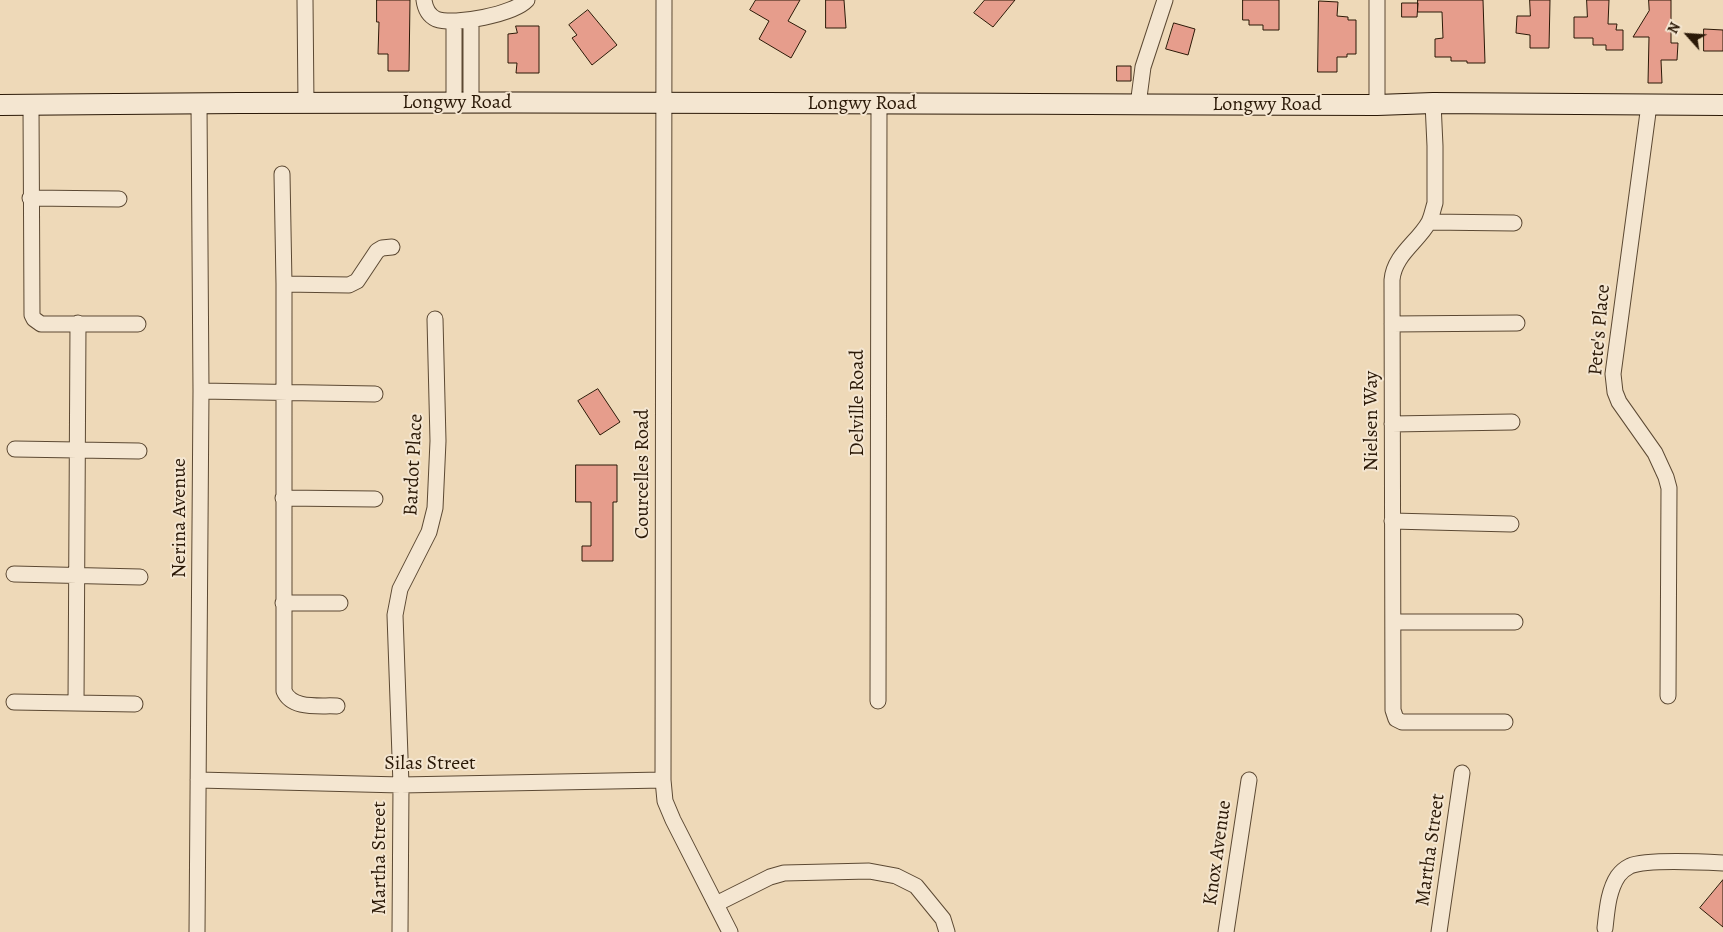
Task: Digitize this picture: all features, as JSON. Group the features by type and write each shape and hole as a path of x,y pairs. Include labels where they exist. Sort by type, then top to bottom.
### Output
{"street":[{"path":"305,0 306,104"},
{"path":"424,0 426,10 432,16 442,20 454,21 471,20 512,9 528,0"},
{"name":"Courcelles Road","path":"664,0 663,780 665,801 673,820 730,932"},
{"path":"1138,105 1143,67 1165,0"},
{"path":"1377,0 1378,105"},
{"path":"463,103 471,20"},
{"path":"454,21 463,103"},
{"name":"Longwy Road","path":"0,105 664,102 1138,105 1378,105 1433,103 1723,105"},
{"name":"Nielsen Way","path":"1433,103 1435,146 1434,202 1429,222 1395,266 1392,280 1393,710 1396,719 1402,722 1505,722"},
{"path":"31,104 32,315 41,324 138,324"},
{"name":"Nerina Avenue","path":"198,932 201,391 199,104"},
{"name":"Delville Road","path":"878,701 879,104"},
{"name":"Pete's Place","path":"1649,104 1613,374 1615,392 1619,402 1655,452 1669,488 1668,696"},
{"path":"282,174 284,284 284,691 286,697 298,704 337,706"},
{"path":"30,198 119,199"},
{"path":"1429,222 1514,223"},
{"path":"284,284 349,285 357,281 377,251 382,248 392,247"},
{"name":"Bardot Place","path":"401,785 395,615 400,589 429,532 435,508 438,441 435,319"},
{"path":"76,703 78,323"},
{"path":"1392,324 1517,323"},
{"path":"201,391 375,394"},
{"path":"1392,424 1512,422"},
{"path":"15,449 139,450"},
{"path":"283,498 374,499"},
{"path":"1392,520 1511,524"},
{"path":"14,574 140,577"},
{"path":"283,603 340,603"},
{"path":"1392,622 1515,622"},
{"path":"14,702 135,704"},
{"name":"Martha Street","path":"1439,932 1462,773"},
{"name":"Silas Street","path":"198,780 401,785 663,780"},
{"name":"Knox Avenue","path":"1226,932 1249,780"},
{"name":"Martha Street","path":"400,932 401,785"},
{"path":"1605,928 1608,899 1613,886 1619,876 1632,865 1650,863 1723,863"},
{"path":"716,904 770,877 784,873 869,871 896,876 916,886 943,919 947,932"}],"building":[{"path":"377,0 410,0 409,71 388,71 388,54 378,54 379,22 377,22"},
{"path":"756,0 800,0 788,21 806,31 791,58 759,39 769,21 750,10"},
{"path":"826,0 844,0 846,28 826,28"},
{"path":"985,0 1015,0 993,27 974,13"},
{"path":"1243,0 1279,0 1279,30 1263,30 1263,25 1249,25 1249,20 1243,20"},
{"path":"1418,0 1483,0 1485,63 1467,63 1467,61 1451,61 1451,57 1435,57 1435,39 1443,38 1442,12 1418,12"},
{"path":"1530,0 1550,0 1549,48 1530,48 1530,35 1516,33 1517,16 1530,16"},
{"path":"1587,0 1609,0 1608,24 1617,24 1616,30 1623,30 1623,50 1606,50 1606,45 1593,45 1593,38 1574,38 1574,17 1587,17"},
{"path":"1649,0 1671,0 1671,43 1678,43 1677,60 1661,60 1662,83 1648,83 1649,37 1633,37 1649,11"},
{"path":"1319,1 1338,2 1337,16 1348,17 1348,20 1356,20 1356,54 1347,54 1347,57 1337,57 1337,72 1318,72"},
{"path":"1402,3 1418,3 1417,17 1402,17"},
{"path":"588,10 617,45 592,65 572,38 577,35 569,25"},
{"path":"1174,23 1195,29 1188,55 1166,49"},
{"path":"516,26 539,26 539,73 516,73 517,63 508,63 508,34 517,33"},
{"path":"1704,29 1723,30 1723,51 1704,51"},
{"path":"1117,66 1131,66 1131,81 1117,81"},
{"path":"598,389 620,422 600,435 578,401"},
{"path":"576,465 617,465 617,502 613,502 613,561 582,561 582,546 591,546 591,502 576,502"},
{"path":"1723,880 1723,927 1700,908"}]}
